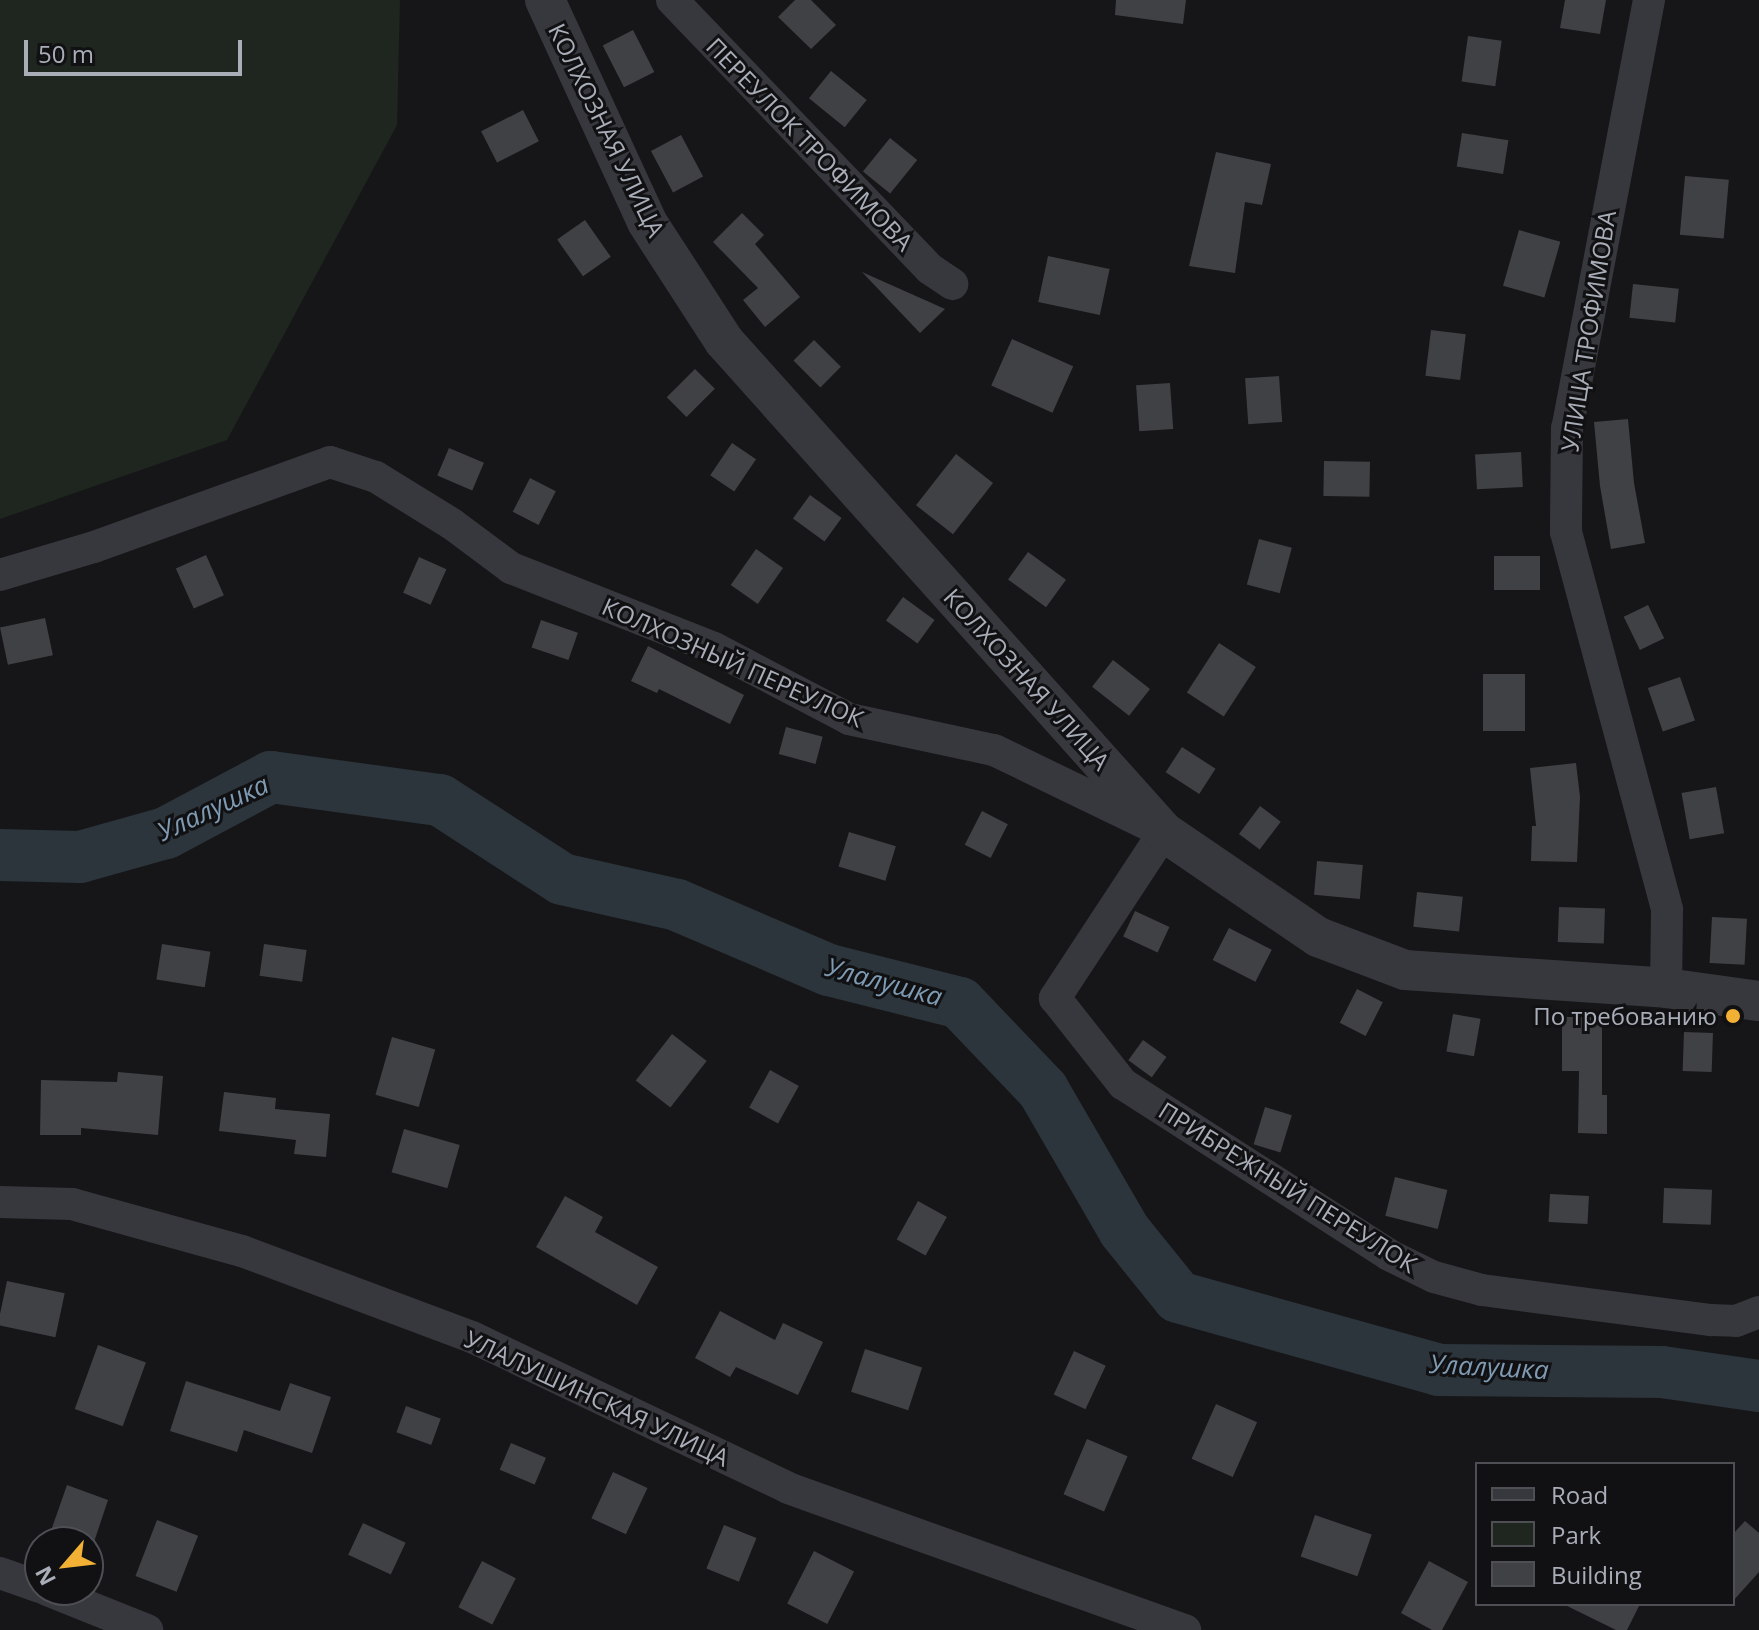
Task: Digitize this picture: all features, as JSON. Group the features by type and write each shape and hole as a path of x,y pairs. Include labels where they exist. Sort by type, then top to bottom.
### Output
{"street":[{"name":"КОЛХОЗНАЯ УЛИЦА","path":"545,0 647,222 724,341 1164,832 1318,937 1405,970 1666,988 1759,1001"},
{"name":"ПЕРЕУЛОК ТРОФИМОВА","path":"672,0 930,269 952,284"},
{"name":"УЛИЦА ТРОФИМОВА","path":"1649,0 1567,428 1566,532 1667,910 1666,988"},
{"name":"КОЛХОЗНЫЙ ПЕРЕУЛОК","path":"0,575 94,547 330,462 376,477 452,524 511,568 714,648 849,719 994,750 1164,832"},
{"name":"ПРИБРЕЖНЫЙ ПЕРЕУЛОК","path":"1164,832 1055,998 1123,1084 1389,1255 1434,1277 1482,1290 1682,1317 1736,1321 1759,1312"},
{"name":"УЛАЛУШИНСКАЯ УЛИЦА","path":"0,1202 72,1204 256,1257 472,1337 788,1488 1185,1630"},
{"path":"0,1573 24,1581"},
{"path":"87,1606 147,1630"}],"green space":[{"path":"0,0 400,0 397,125 227,440 0,519"}],"building":[{"path":"795,0 811,0 836,25 811,49 778,17"},
{"path":"1116,0 1186,0 1183,24 1115,15"},
{"path":"1565,0 1606,0 1600,34 1560,28"},
{"path":"633,30 654,72 624,87 603,45"},
{"path":"1468,36 1502,41 1495,86 1462,82"},
{"path":"831,71 867,100 845,127 809,98"},
{"path":"523,110 539,141 497,163 481,131"},
{"path":"1462,133 1508,140 1503,174 1457,167"},
{"path":"681,135 703,176 673,192 651,151"},
{"path":"890,138 917,160 890,193 863,171"},
{"path":"1216,152 1271,164 1262,205 1245,202 1235,273 1189,266"},
{"path":"1685,176 1729,180 1724,239 1680,235"},
{"path":"742,213 764,235 755,244 800,297 765,327 743,300 758,288 713,242"},
{"path":"585,220 611,257 583,276 557,240"},
{"path":"1519,230 1560,242 1544,298 1503,286"},
{"path":"1048,256 1110,269 1100,315 1038,302"},
{"path":"862,272 945,309 920,333"},
{"path":"1633,284 1679,289 1675,323 1629,318"},
{"path":"1431,330 1466,334 1460,380 1425,376"},
{"path":"1012,339 1073,366 1052,413 991,386"},
{"path":"814,340 841,367 820,387 793,361"},
{"path":"695,369 715,389 687,417 667,397"},
{"path":"1279,376 1282,422 1248,424 1245,378"},
{"path":"1170,383 1173,429 1139,431 1136,385"},
{"path":"1628,419 1634,483 1645,543 1611,549 1600,486 1594,422"},
{"path":"732,443 756,459 734,492 710,475"},
{"path":"449,448 484,463 472,490 437,476"},
{"path":"1521,452 1523,487 1477,489 1475,454"},
{"path":"956,454 993,483 953,534 916,505"},
{"path":"1324,461 1370,462 1369,497 1323,496"},
{"path":"530,478 556,491 539,525 513,512"},
{"path":"810,495 842,518 825,541 793,518"},
{"path":"1259,539 1292,548 1280,593 1247,584"},
{"path":"756,549 783,568 758,604 731,585"},
{"path":"1028,552 1066,580 1046,607 1008,580"},
{"path":"206,555 224,595 194,609 176,568"},
{"path":"1494,556 1540,556 1540,590 1494,590"},
{"path":"419,557 446,569 431,605 403,593"},
{"path":"903,597 935,620 918,643 886,620"},
{"path":"1648,605 1664,638 1640,650 1624,617"},
{"path":"45,618 53,655 8,665 0,628"},
{"path":"541,620 578,633 568,660 532,647"},
{"path":"1219,643 1256,667 1224,716 1187,692"},
{"path":"648,646 744,695 730,724 659,689 657,693 631,681"},
{"path":"1113,660 1150,689 1129,716 1092,687"},
{"path":"1483,674 1525,674 1525,731 1483,731"},
{"path":"1680,677 1695,720 1663,732 1648,688"},
{"path":"786,727 823,737 815,764 779,754"},
{"path":"1182,747 1216,769 1199,794 1166,772"},
{"path":"1576,763 1580,797 1577,862 1531,861 1532,826 1536,826 1530,768"},
{"path":"1716,787 1724,833 1690,839 1682,793"},
{"path":"1260,806 1281,822 1260,850 1239,834"},
{"path":"982,811 1008,824 991,858 965,845"},
{"path":"849,832 896,846 885,881 838,866"},
{"path":"1317,861 1363,865 1360,899 1314,895"},
{"path":"1417,892 1463,897 1459,932 1413,927"},
{"path":"1559,907 1605,909 1604,944 1558,942"},
{"path":"1135,911 1169,927 1158,952 1123,936"},
{"path":"1712,917 1747,919 1745,965 1710,963"},
{"path":"1229,928 1272,950 1255,982 1213,960"},
{"path":"162,944 210,952 205,987 156,980"},
{"path":"264,944 307,950 302,982 260,976"},
{"path":"1357,989 1383,1002 1366,1036 1340,1023"},
{"path":"1453,1014 1481,1019 1474,1056 1446,1051"},
{"path":"1562,1017 1602,1017 1602,1095 1607,1095 1607,1134 1578,1133 1579,1071 1562,1071"},
{"path":"1684,1032 1713,1033 1712,1072 1683,1071"},
{"path":"672,1034 707,1061 670,1108 636,1080"},
{"path":"392,1037 435,1049 419,1107 375,1095"},
{"path":"1143,1040 1166,1057 1152,1077 1128,1060"},
{"path":"770,1070 799,1086 778,1124 749,1108"},
{"path":"118,1072 163,1076 158,1135 81,1128 81,1135 40,1135 41,1080 117,1082"},
{"path":"224,1092 276,1098 275,1109 330,1114 326,1157 294,1154 296,1140 219,1131"},
{"path":"1265,1107 1292,1115 1280,1152 1254,1144"},
{"path":"404,1129 460,1145 447,1188 392,1172"},
{"path":"1395,1177 1447,1190 1438,1229 1385,1216"},
{"path":"1664,1188 1712,1190 1711,1225 1663,1223"},
{"path":"1550,1194 1589,1196 1587,1224 1549,1222"},
{"path":"565,1196 603,1217 595,1232 658,1267 637,1305 536,1247"},
{"path":"918,1201 947,1217 926,1255 897,1239"},
{"path":"7,1281 65,1293 55,1337 0,1326"},
{"path":"720,1311 775,1340 783,1323 823,1342 798,1395 736,1367 730,1377 695,1358"},
{"path":"98,1345 146,1362 123,1426 75,1409"},
{"path":"865,1349 922,1368 908,1410 851,1392"},
{"path":"1074,1351 1106,1366 1085,1409 1054,1395"},
{"path":"186,1381 280,1411 290,1383 331,1397 312,1453 244,1430 237,1452 170,1431"},
{"path":"1216,1404 1257,1422 1233,1477 1192,1459"},
{"path":"406,1406 441,1419 431,1445 396,1432"},
{"path":"1087,1439 1128,1456 1104,1511 1064,1494"},
{"path":"511,1443 546,1458 535,1485 500,1470"},
{"path":"613,1472 647,1488 626,1534 591,1518"},
{"path":"67,1485 108,1500 99,1526 53,1526"},
{"path":"1315,1515 1372,1535 1357,1576 1301,1557"},
{"path":"157,1520 198,1536 177,1592 135,1576"},
{"path":"1745,1521 1759,1533 1759,1572 1735,1599 1735,1532"},
{"path":"363,1523 406,1543 391,1575 348,1555"},
{"path":"724,1525 756,1538 739,1582 706,1569"},
{"path":"814,1551 854,1571 827,1624 787,1604"},
{"path":"482,1561 516,1578 492,1625 458,1607"},
{"path":"1429,1561 1468,1582 1442,1630 1432,1630 1401,1613"},
{"path":"1567,1606 1639,1606 1627,1630 1616,1630"}],"waterway":[{"name":"Улалушка","path":"0,855 80,857 166,833 271,777 440,800 562,879 677,905 829,970 960,1003 1043,1090 1124,1230 1178,1297 1439,1370 1662,1372 1759,1386"}],"place":[{"name":"По требованию","path":"1733,1016"}]}
